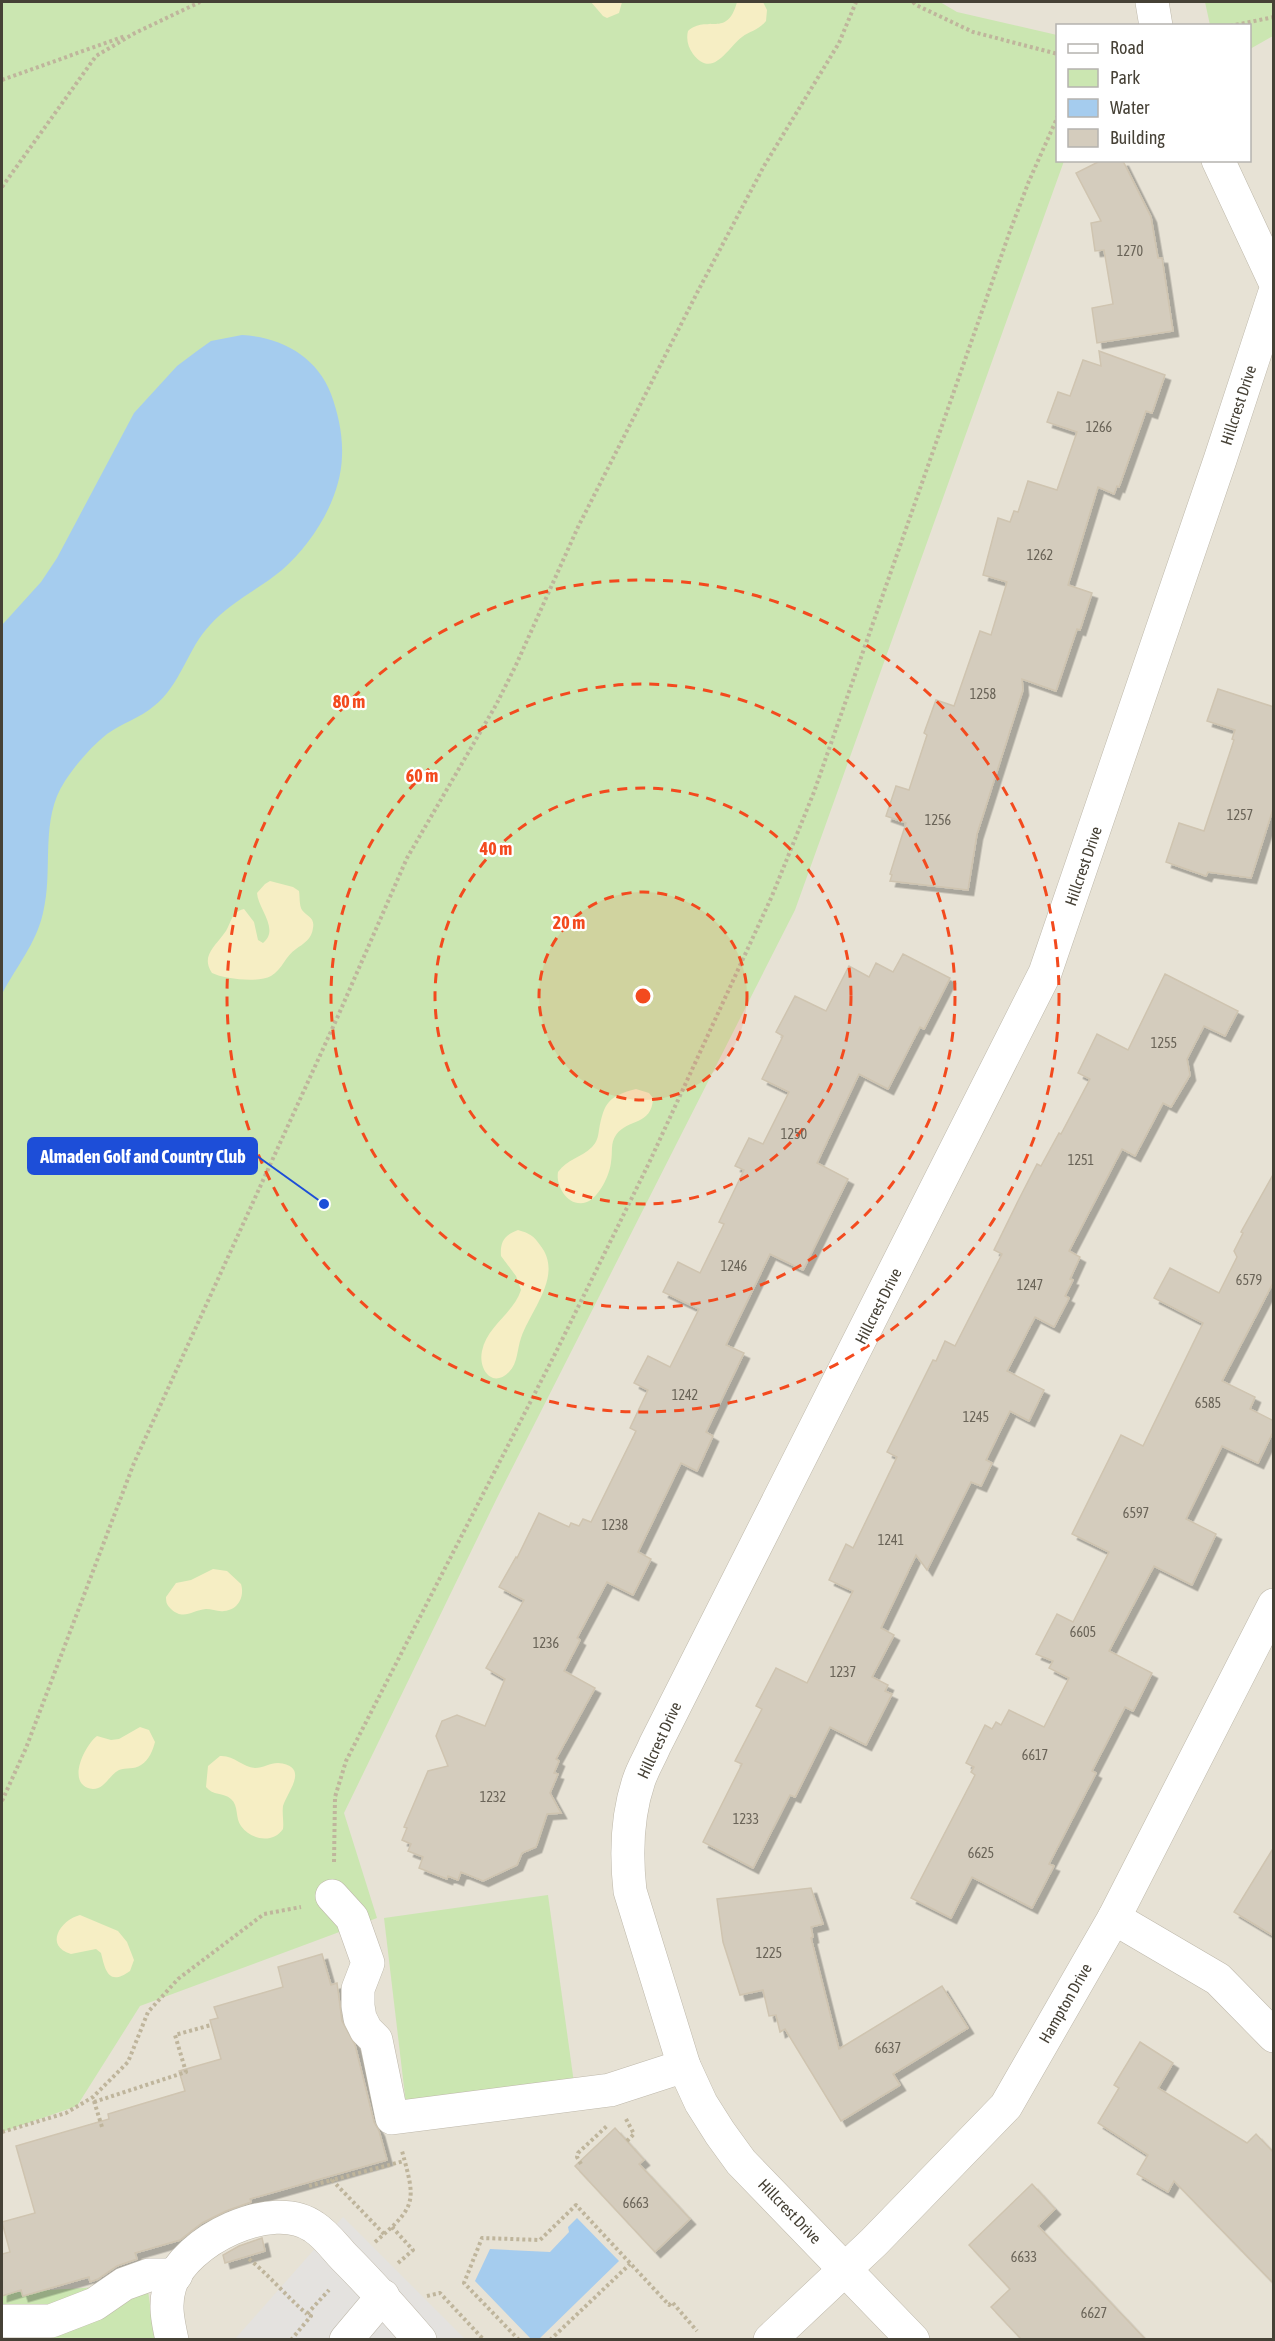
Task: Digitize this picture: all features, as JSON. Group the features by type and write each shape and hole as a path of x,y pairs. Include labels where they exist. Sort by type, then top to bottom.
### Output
{"street":[{"path":"1152,2 1156,24"},
{"path":"1219,162 1274,280"},
{"name":"Hillcrest Drive","path":"913,2340 741,2162 701,2103 684,2066 630,1891 627,1863 629,1837 639,1780 1045,973 1209,494 1274,295"},
{"name":"Hampton Drive","path":"770,2340 874,2242 1006,2106 1114,1918 1274,1605"},
{"path":"332,1896 352,1918 368,1963 358,1989 358,2006 363,2024 376,2040 392,2118 610,2090 684,2066"},
{"path":"1114,1918 1218,1979 1274,2036"},
{"path":"172,2340 166,2315 170,2285 187,2256 220,2234 260,2218 288,2217 313,2226 383,2296 420,2340"},
{"path":"2,2321 51,2321 95,2304 124,2284 149,2275 176,2275"},
{"path":"346,2340 383,2296"}],"path":[{"path":"2,187 89,64 106,49 200,2"},
{"path":"2,1801 32,1732 134,1463 342,1007 407,858 511,675 597,489 759,175 839,43 856,2"},
{"path":"913,2 973,32 1056,53"},
{"path":"1240,24 1274,17"},
{"path":"2,80 135,33"},
{"path":"94,2099 128,2062 148,2013 178,1979 264,1914 302,1907 332,1896 336,1797 346,1761 556,1352 644,1173 772,896 817,781 1010,231 1056,120"},
{"path":"2,2132 66,2113 94,2099 186,2072 175,2035 211,2025"},
{"path":"94,2099 102,2127"},
{"path":"580,2164 578,2153 615,2119"},
{"path":"304,2187 404,2161"},
{"path":"332,2180 384,2234"},
{"path":"519,2340 464,2283 482,2238 540,2240 576,2205 669,2305 672,2302 697,2331"},
{"path":"392,2227 413,2250 396,2265"},
{"path":"246,2257 307,2314"},
{"path":"550,2340 630,2264"}],"shaded area":[{"path":"2,2 1273,2 1273,2339 2,2339"},
{"path":"343,2217 465,2339 234,2340"}],"green space":[{"path":"2,2 940,2 957,12 1056,35 1056,162 1064,162 795,910 497,1498 344,1813 377,1918 140,2006 77,2106 2,2132"},
{"path":"1205,2 1273,2 1273,36 1251,48 1251,24 1210,24"},
{"path":"548,1895 574,2083 406,2104 384,1918"},
{"path":"147,2284 155,2339 2,2340 2,2293"}],"sand":[{"path":"591,2 622,2 619,13 607,18"},
{"path":"737,2 763,2 767,10 766,21 742,37 714,63 707,64 700,61 690,49 687,40 688,31 702,24 716,24 728,20"},
{"path":"270,881 293,887 299,891 301,908 313,922 311,935 275,973 266,978 241,979 212,973 208,962 210,952 226,931 233,916 239,911 244,909 254,922 258,940 263,943 268,937 269,925 257,893"},
{"path":"636,1089 649,1093 653,1098 652,1107 644,1118 621,1130 614,1138 609,1172 602,1187 592,1199 585,1203 567,1198 560,1186 558,1172 594,1145 603,1113 609,1102 620,1094"},
{"path":"518,1230 531,1235 540,1245 549,1268 547,1280 521,1338 514,1364 503,1377 492,1378 484,1370 482,1351 489,1334 512,1306 521,1290 516,1276 501,1256 504,1240 509,1234"},
{"path":"213,1569 227,1571 241,1584 242,1594 237,1605 224,1611 206,1609 184,1615 170,1608 166,1597 176,1583 191,1580"},
{"path":"140,1727 149,1730 155,1742 144,1763 138,1767 119,1770 97,1788 85,1786 80,1781 80,1765 83,1756 97,1736 111,1740 119,1739"},
{"path":"220,1756 230,1757 255,1768 278,1763 288,1765 293,1769 294,1780 283,1806 283,1829 279,1834 262,1838 245,1831 239,1823 235,1805 231,1799 212,1792 206,1787 208,1766"},
{"path":"80,1915 118,1931 127,1942 134,1960 130,1971 112,1977 106,1970 101,1953 96,1949 71,1954 58,1945 58,1933 61,1927"}],"water":[{"path":"242,335 270,340 296,351 317,369 325,381 336,409 342,440 337,488 323,519 293,559 273,577 218,617 195,645 178,677 163,697 149,710 101,739 84,756 65,781 52,812 46,897 40,924 31,945 2,994 2,625 41,582 57,558 134,413 177,366 197,351 211,341"},
{"path":"577,2218 619,2261 539,2339 531,2339 475,2281 490,2249 550,2252 569,2232 568,2227"}],"building":[{"path":"1098,162 1124,162 1151,217 1158,258 1162,258 1173,331 1097,343 1092,308 1113,304 1104,250 1095,251 1091,223 1101,221 1076,173"},
{"path":"1099,351 1165,375 1152,413 1146,411 1119,487 1117,486 1114,494 1098,487 1068,585 1092,593 1056,691 1022,679 1023,690 977,834 968,890 890,881 892,875 890,874 906,823 886,816 896,786 909,790 927,735 924,733 936,700 954,706 980,631 991,635 1007,582 983,575 998,518 1010,522 1014,511 1018,512 1028,481 1057,490 1077,432 1047,422 1058,392 1070,396 1083,360 1101,366"},
{"path":"1218,689 1274,707 1274,806 1251,878 1208,872 1206,876 1166,862 1179,823 1204,831 1234,740 1232,739 1235,730 1207,721"},
{"path":"903,954 950,978 924,1029 920,1027 888,1089 859,1074 817,1163 848,1179 803,1270 770,1254 726,1345 744,1353 706,1432 713,1436 697,1471 681,1463 638,1552 651,1559 633,1595 607,1582 577,1638 580,1640 564,1671 595,1688 556,1759 559,1761 554,1773 558,1774 550,1793 561,1813 547,1814 536,1847 522,1853 517,1865 483,1881 461,1872 458,1880 448,1876 447,1879 419,1868 423,1857 408,1851 411,1844 402,1840 407,1828 404,1827 428,1771 448,1766 436,1736 442,1721 457,1715 485,1726 505,1679 486,1668 524,1600 499,1587 517,1558 539,1513 569,1527 571,1523 579,1526 583,1519 591,1522 636,1431 630,1428 648,1390 634,1383 648,1356 670,1367 699,1309 663,1292 678,1262 700,1273 724,1224 719,1222 744,1170 735,1166 749,1138 763,1144 789,1092 762,1079 783,1036 776,1032 795,996 826,1011 849,966 869,977 876,963 893,972"},
{"path":"1165,974 1238,1011 1225,1036 1204,1026 1187,1059 1190,1075 1171,1107 1163,1103 1135,1156 1122,1149 1069,1251 1080,1257 1065,1296 1069,1298 1054,1327 1035,1317 1007,1371 1044,1390 1029,1421 1010,1411 986,1460 992,1463 981,1486 971,1482 927,1570 916,1555 881,1628 894,1635 872,1677 888,1685 885,1691 892,1694 866,1745 830,1727 795,1797 790,1795 753,1868 703,1842 742,1764 735,1761 762,1709 756,1706 776,1668 807,1683 853,1591 829,1580 846,1544 853,1548 897,1457 887,1452 933,1360 936,1361 945,1341 955,1346 1002,1254 994,1250 1018,1201 1037,1164 1041,1166 1059,1133 1061,1134 1090,1079 1078,1073 1097,1034 1128,1050"},
{"path":"1274,1173 1274,1281 1222,1381 1255,1397 1250,1409 1274,1421 1274,1430 1258,1463 1222,1446 1186,1519 1216,1534 1192,1585 1154,1566 1109,1651 1152,1673 1133,1711 1125,1707 1092,1771 1096,1773 1049,1864 1054,1866 1032,1908 972,1877 951,1918 911,1898 975,1775 971,1772 974,1767 966,1763 985,1725 992,1729 996,1722 1001,1725 1009,1710 1044,1727 1069,1678 1049,1668 1053,1661 1036,1654 1057,1614 1073,1622 1109,1552 1072,1534 1121,1435 1143,1446 1203,1323 1154,1298 1170,1268 1219,1293 1237,1257 1234,1251 1243,1233 1241,1232"},
{"path":"1274,1847 1274,1936 1234,1912"},
{"path":"811,1888 823,1924 811,1927 813,1937 811,1938 839,2049 942,1986 968,2028 893,2074 900,2085 841,2121 785,2029 780,2032 776,2015 769,2016 763,1990 740,1995 723,1942 717,1899"},
{"path":"322,1954 331,1985 337,1983 342,2021 355,2045 374,2122 379,2131 387,2160 250,2199 251,2202 202,2223 180,2240 135,2253 137,2259 117,2266 90,2282 89,2277 23,2296 21,2290 2,2296 2,2254 10,2252 2,2222 35,2213 16,2146 109,2119 108,2114 185,2091 179,2071 221,2059 210,2020 218,2018 214,2007 283,1987 278,1967"},
{"path":"1140,2042 1173,2063 1158,2088 1247,2143 1256,2134 1273,2152 1274,2284 1174,2181 1168,2192 1137,2174 1148,2155 1098,2123 1119,2088 1114,2085"},
{"path":"615,2128 644,2160 639,2164 690,2219 655,2252 575,2166"},
{"path":"1032,2184 1055,2209 1038,2226 1146,2340 1022,2340 991,2307 1010,2289 969,2245"},
{"path":"262,2238 265,2251 225,2263 223,2255 239,2246"}],"place":[{"name":"Almaden Golf and Country Club","path":"324,1204"}]}
